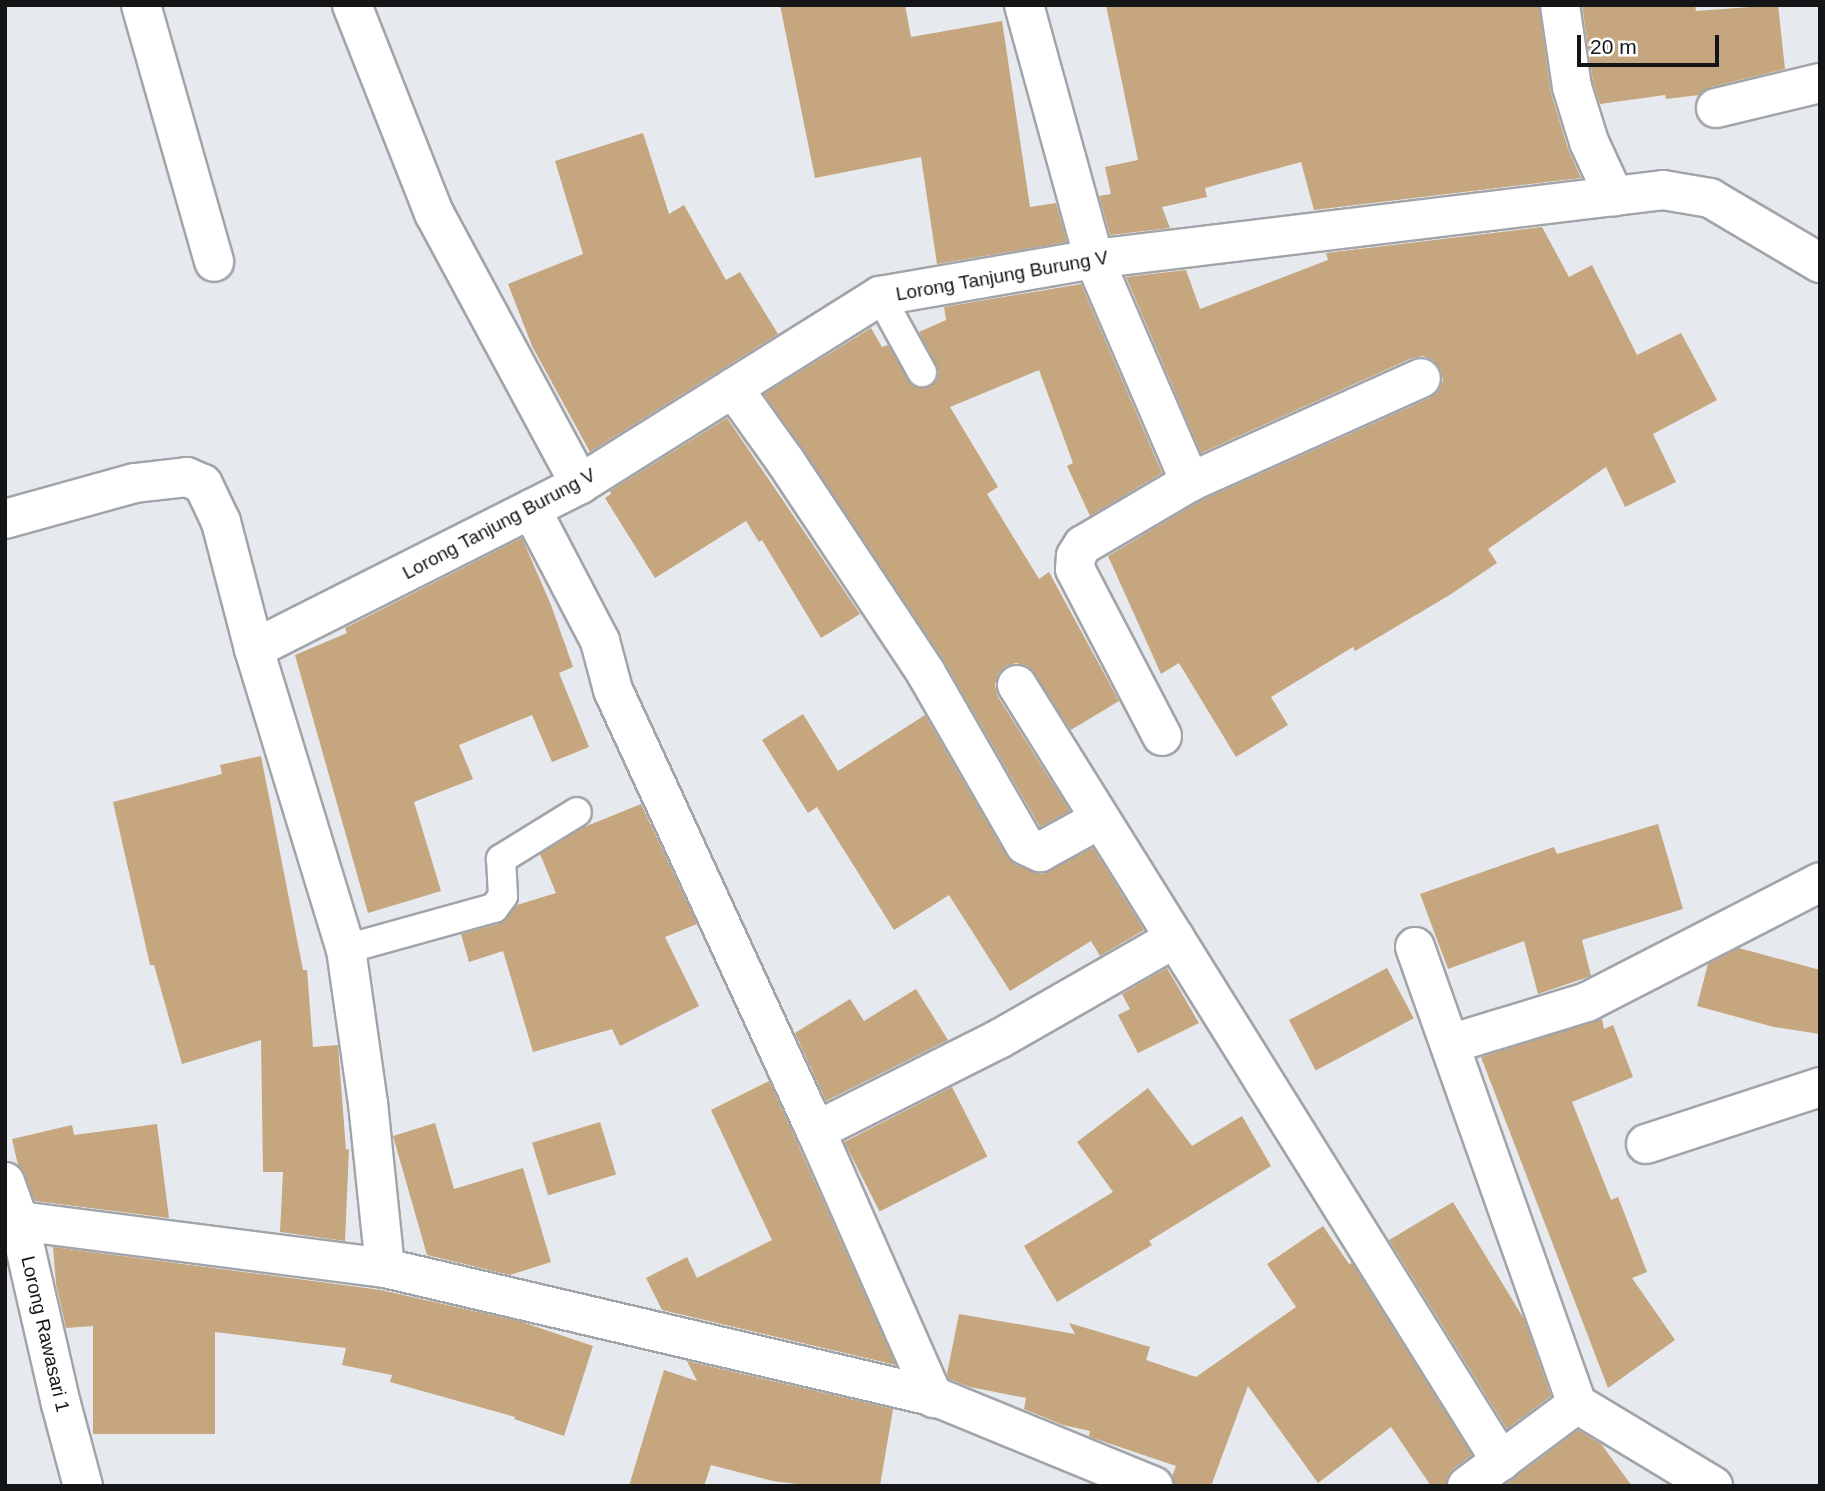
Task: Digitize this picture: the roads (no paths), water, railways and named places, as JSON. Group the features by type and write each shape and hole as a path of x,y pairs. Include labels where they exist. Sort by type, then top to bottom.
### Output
{"street":[{"path":"141,5 214,262"},
{"path":"352,5 434,213 580,484"},
{"path":"1024,5 1094,259 1190,482"},
{"path":"1560,5 1572,87 1589,142 1614,196"},
{"path":"1716,108 1820,83"},
{"name":"Lorong Tanjung Burung V","path":"254,649 580,484 880,296 1094,259 1663,190 1710,198 1820,263"},
{"path":"1162,736 1075,569 1076,556 1083,545 1190,482 1421,378"},
{"path":"733,388 786,462 926,673 1026,845 1040,852 1100,819"},
{"path":"5,519 135,483 187,477 204,484 221,522 254,649 346,949 368,1102 385,1268"},
{"path":"531,509 600,641 613,690 816,1131 934,1398"},
{"path":"1017,685 1501,1461"},
{"path":"1450,1044 1587,1002 1820,882"},
{"path":"816,1131 999,1039 1175,938"},
{"path":"1415,947 1577,1405 1713,1486"},
{"path":"1646,1144 1820,1087"},
{"name":"Lorong Rawasari 1","path":"5,1182 19,1222 61,1404 82,1481"},
{"path":"19,1222 385,1268 934,1398 1153,1486"},
{"path":"1467,1486 1577,1405"}],"lane":[{"path":"880,296 922,372"},
{"path":"346,949 494,908 503,897 501,859 577,812"}]}
